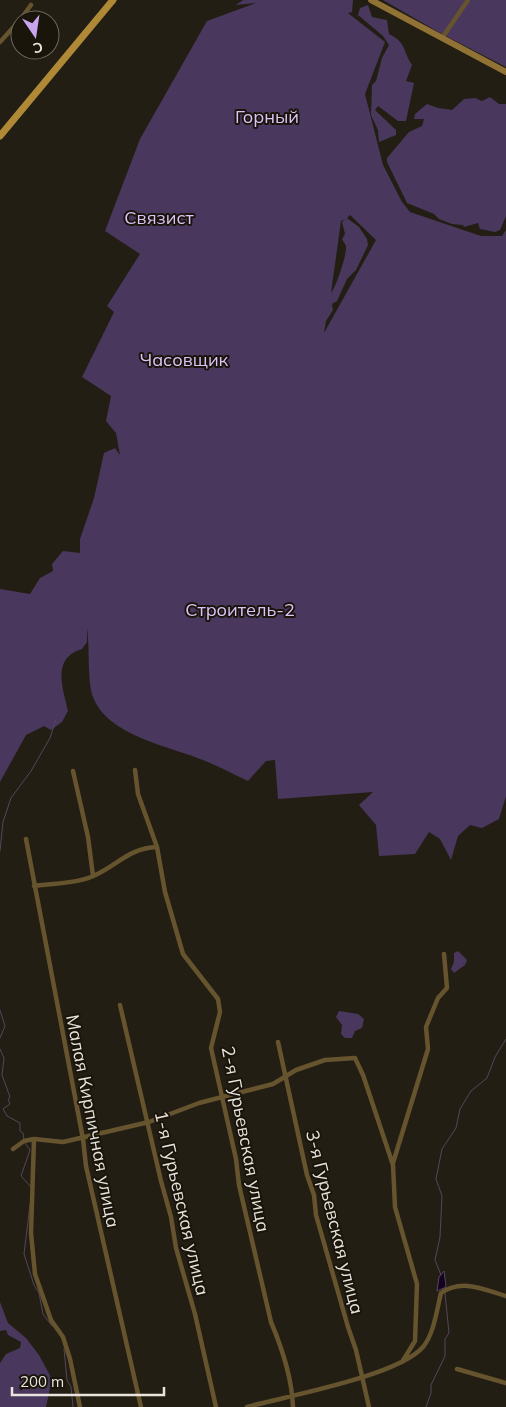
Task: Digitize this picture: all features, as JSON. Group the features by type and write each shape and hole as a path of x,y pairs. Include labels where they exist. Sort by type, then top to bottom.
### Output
{"main road":[{"path":"0,136 113,0"},
{"path":"371,0 506,72"}],"street":[{"path":"442,38 468,0"},
{"path":"27,10 31,5"},
{"path":"0,42 10,31"},
{"name":"2-я Гурьевская улица","path":"135,770 138,794 157,847 165,892 183,954 218,999 220,1012 211,1048 264,1295 271,1322 278,1337 292,1395 293,1407"},
{"path":"73,771 88,836 93,876"},
{"name":"Малая Кирпичная улица","path":"26,839 83,1139 86,1166 142,1407"},
{"path":"34,886 80,881 93,876 136,850 157,847"},
{"path":"392,1165 428,1049 426,1027 438,998 446,988 444,954"},
{"name":"1-я Гурьевская улица","path":"120,1005 161,1181 172,1217 176,1248 195,1314 216,1407"},
{"name":"3-я Гурьевская улица","path":"278,1042 307,1176 314,1195 316,1215 356,1350 369,1407"},
{"path":"13,1149 24,1141 34,1139 63,1142 83,1139 148,1122 199,1103 273,1084 285,1075 325,1060 355,1058 363,1075 392,1165 395,1206 417,1284 415,1341 402,1362"},
{"path":"34,1139 31,1233 35,1274 51,1320 63,1337 70,1358 80,1407"},
{"path":"247,1407 389,1369 412,1358 425,1346 442,1293 446,1289 464,1284 506,1296"},
{"path":"457,1369 506,1383"}],"green space":[{"path":"243,0 353,0 352,12 348,13 385,42 365,94 383,165 402,202 410,212 481,236 502,236 506,230 506,796 499,819 482,828 470,825 458,836 451,860 440,839 429,832 415,854 379,856 376,825 359,805 373,792 278,799 275,760 266,761 248,781 220,767 140,738 125,730 111,721 100,710 93,697 90,682 87,628 87,642 82,649 72,653 66,659 63,667 61,675 62,684 68,711 62,722 51,730 44,726 26,735 0,782 0,589 30,594 40,578 53,571 52,564 63,551 80,553 80,539 94,498 104,453 115,448 120,455 116,433 106,421 111,396 82,377 114,312 107,306 140,254 105,231 140,139 207,21 256,3 236,5","holes":["350,215 376,240 324,333 326,321 333,310 332,304 337,301 347,279 356,270 368,245 367,239 359,227 347,218","345,219 342,222 345,234 342,239 346,246 345,256 331,293 341,221"]},
{"path":"383,0 506,0 506,67 440,33"},
{"path":"368,5 372,17 387,20 389,34 402,44 412,65 406,81 414,83 406,121 398,121 378,106 375,110 396,130 396,135 379,142 378,130 371,115 372,85 376,81 382,58 389,45 383,36 358,15 360,8"},
{"path":"490,97 499,104 506,104 506,216 500,230 495,232 480,229 478,223 464,227 463,225 452,224 407,203 387,162 387,158 409,132 422,126 424,119 414,119 415,114 427,104 452,110 464,99 475,98 482,101"},
{"path":"458,951 467,960 465,965 454,973 451,969 454,962 454,953"},
{"path":"339,1011 358,1014 364,1019 362,1028 355,1031 352,1038 345,1038 341,1034 342,1025 336,1017"},
{"path":"0,1302 8,1323 26,1338 39,1355 52,1379 46,1407 0,1407 0,1363 6,1354 20,1348 21,1342 8,1335 6,1330 0,1331"}],"shaded area":[{"path":"444,1271 446,1287 437,1291 439,1277"}],"waterway":[{"path":"0,851 3,822 11,798 31,771 50,738 56,719"},
{"path":"0,1010 5,1026 0,1038"},
{"path":"441,1275 435,1260 440,1237 442,1196 436,1179 442,1149 456,1128 460,1109 471,1091 487,1078 495,1057 506,1039"},
{"path":"0,1049 4,1058 2,1075 10,1097 8,1099 10,1104 3,1109 7,1116 20,1123 20,1131 23,1133 24,1140"},
{"path":"25,1143 30,1150 21,1176 31,1187"},
{"path":"30,1205 24,1254 34,1285 39,1293 43,1314 52,1326"},
{"path":"426,1407 431,1393 431,1385 445,1356 445,1339 449,1333 445,1293"},
{"path":"64,1349 67,1380 71,1387 73,1407"}],"park label":[{"name":"Горный","path":"267,116"},
{"name":"Связист","path":"159,217"},
{"name":"Часовщик","path":"184,359"},
{"name":"Строитель-2","path":"240,609"}]}
